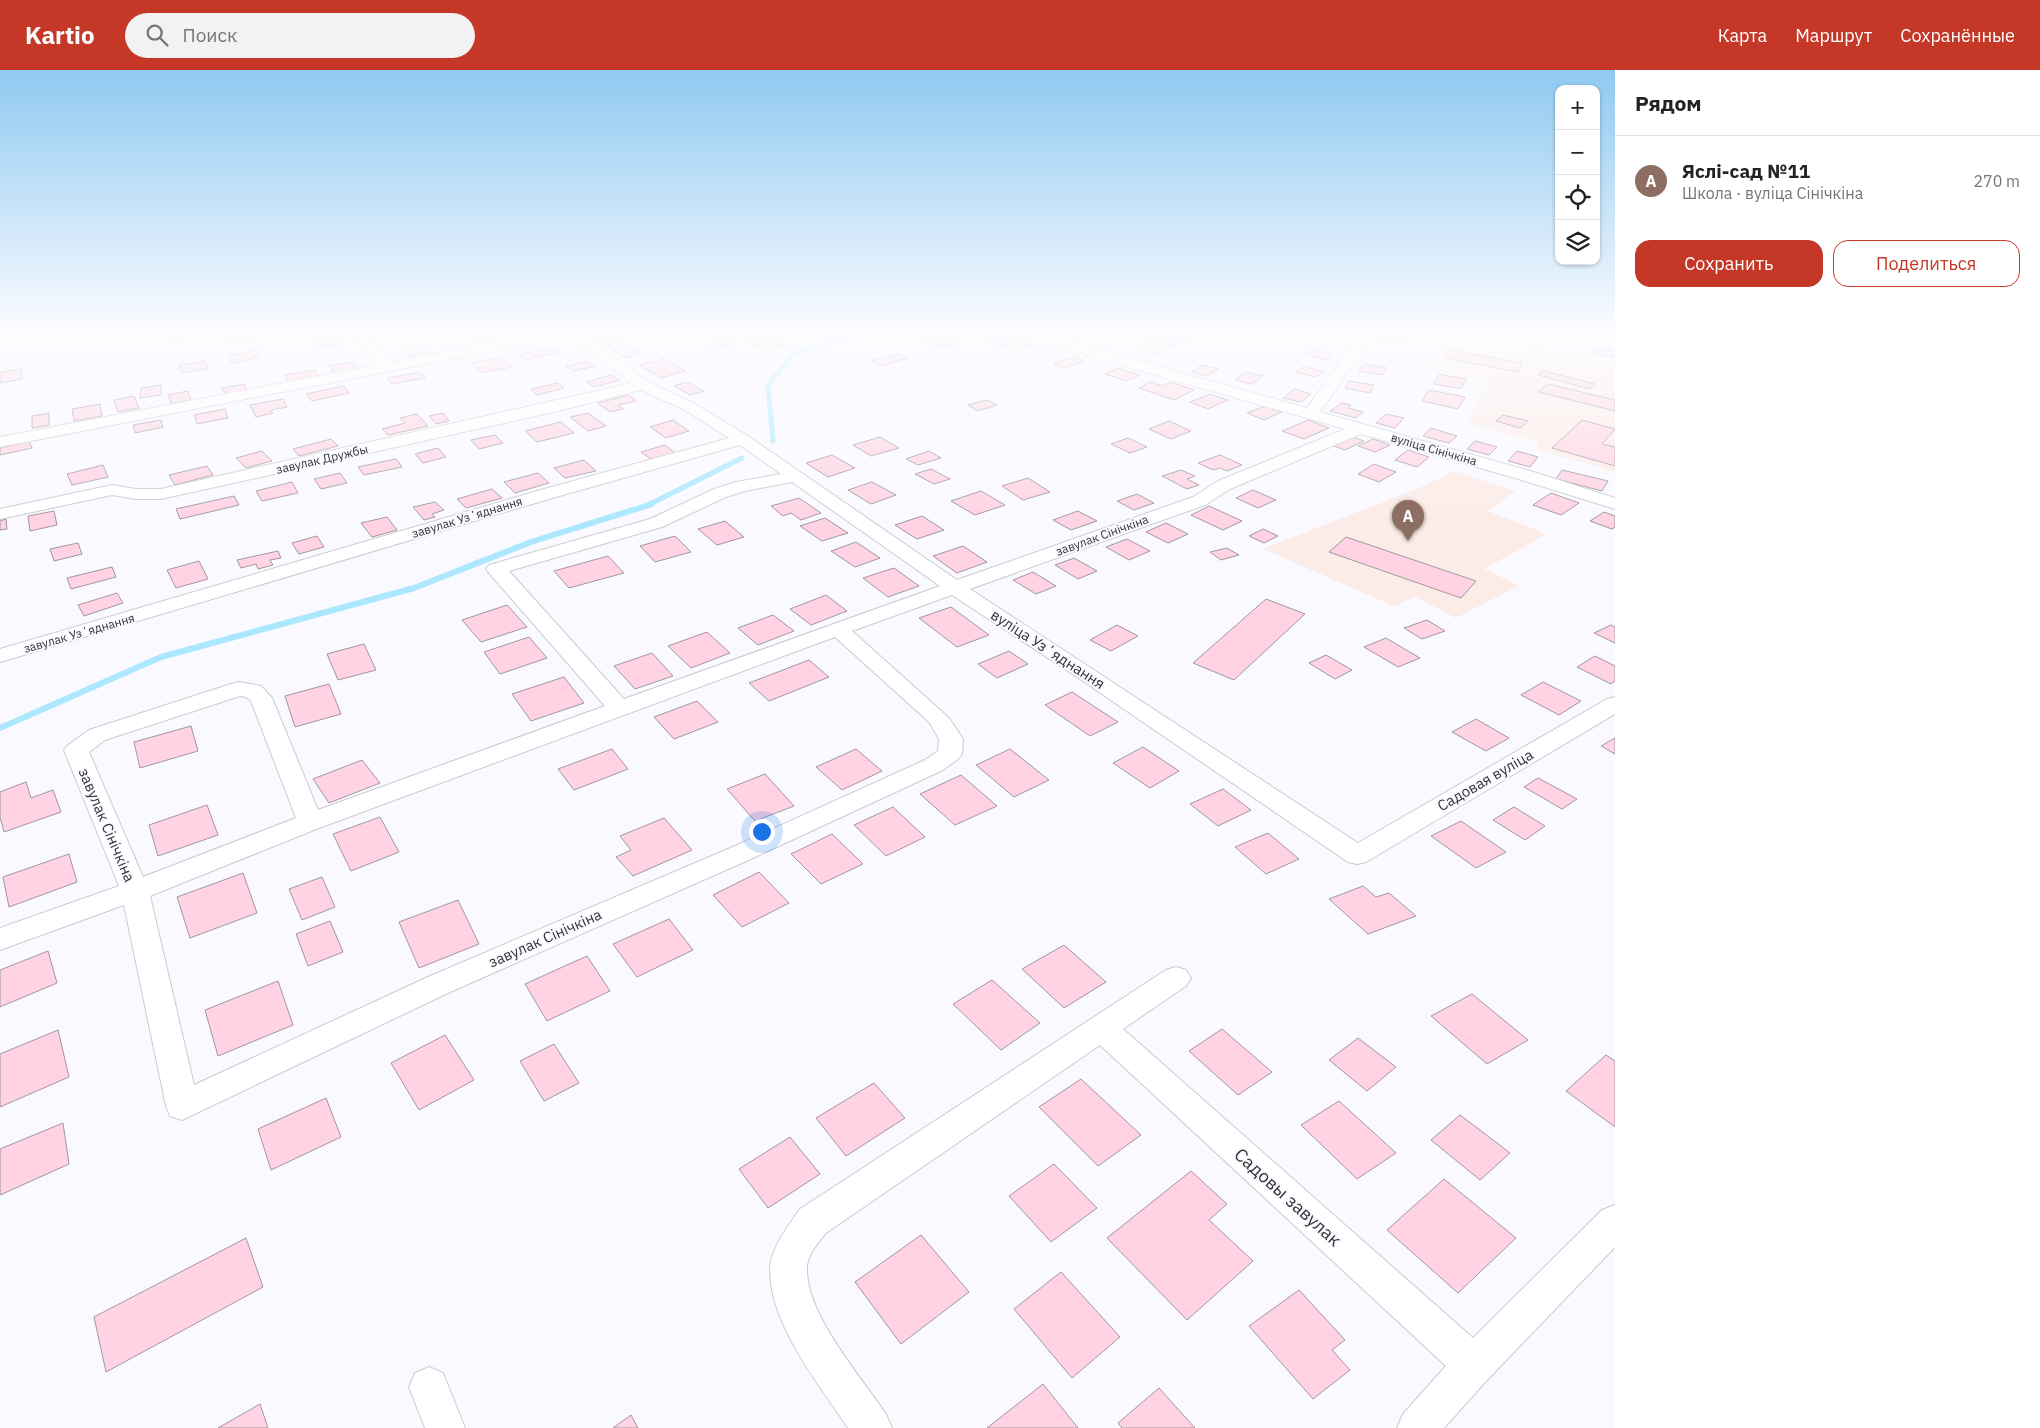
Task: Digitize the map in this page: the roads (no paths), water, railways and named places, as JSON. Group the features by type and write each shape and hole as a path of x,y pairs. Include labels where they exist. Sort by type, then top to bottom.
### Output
{"street":[{"path":"0,442 245,395"},
{"name":"завулак Дружбы","path":"0,514 112,490 136,494 161,494 597,395"},
{"path":"665,395 690,407 742,439"},
{"name":"вуліца Сінічкіна","path":"1245,395 1615,504"},
{"path":"1311,414 1324,395"},
{"name":"завулак Сінічкіна","path":"0,939 135,891 310,822 838,629 1199,501 1224,485 1361,428"},
{"name":"вуліца Узʼяднання","path":"742,439 955,588 1357,855"},
{"name":"завулак Узʼяднання","path":"0,656 562,489 742,439"},
{"path":"620,709 496,569 656,523 720,493 742,486 796,476"},
{"name":"завулак Сінічкіна","path":"310,822 261,698 254,691 239,689 97,735 76,750 135,891 182,1106 438,985 735,856 934,766 950,754 951,739 938,718 838,629"},
{"name":"Садовая вуліца","path":"1357,855 1614,705"},
{"path":"872,1428 814,1343 794,1302 788,1269 796,1244 813,1221 1176,978"},
{"name":"Садовы завулак","path":"1101,1028 1474,1365"},
{"path":"1417,1428 1474,1365 1615,1222"},
{"path":"429,1387 445,1428"}],"waterway":[{"path":"769,395 773,441"},
{"path":"648,505 742,458"},
{"path":"0,728 161,657 414,588 531,542 652,504"}],"place":[{"name":"Яслі-сад №11","path":"1408,541"}]}
